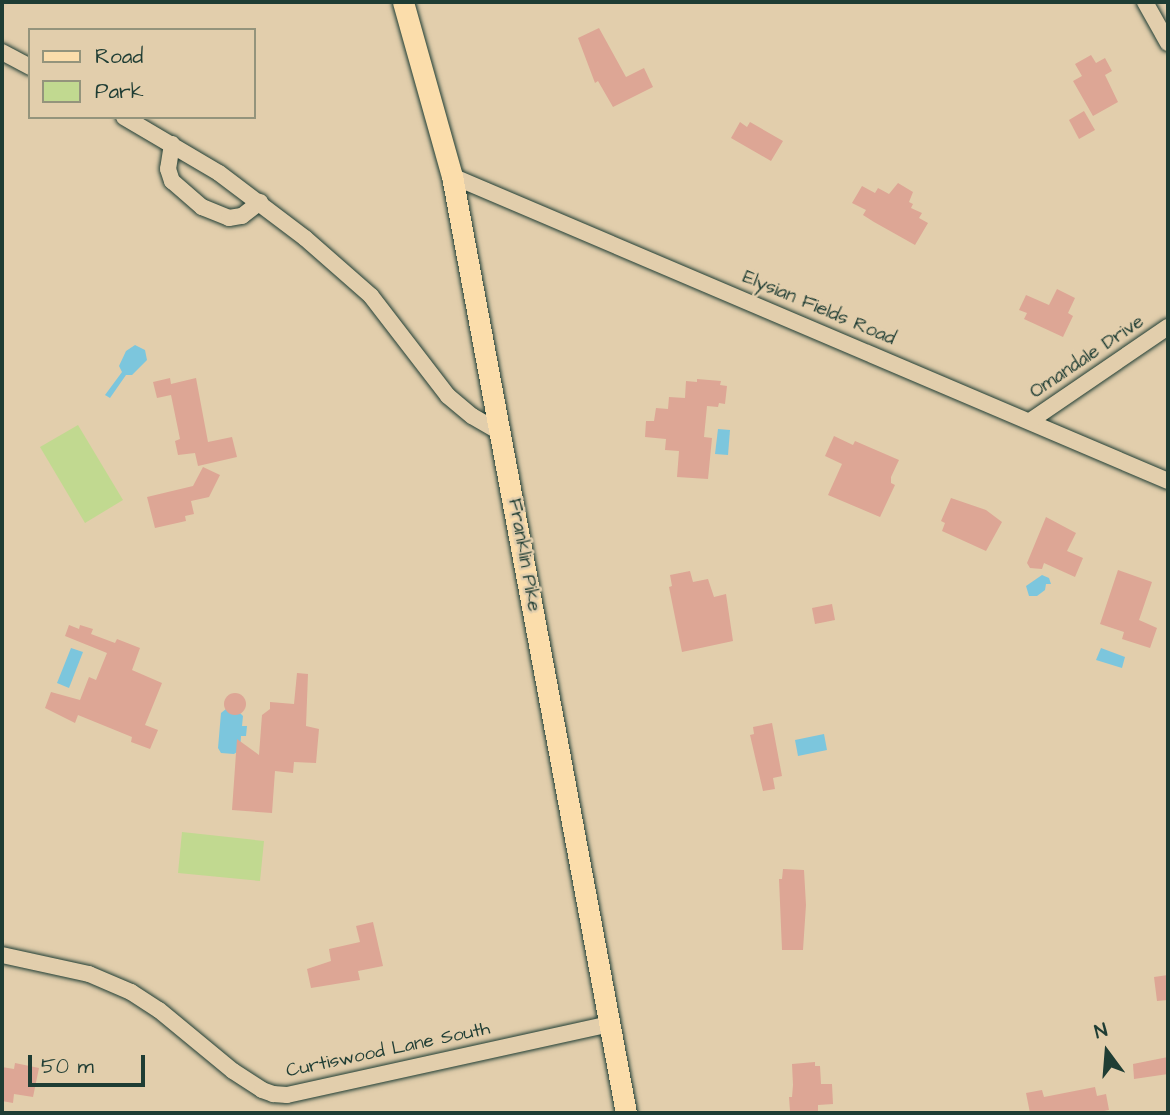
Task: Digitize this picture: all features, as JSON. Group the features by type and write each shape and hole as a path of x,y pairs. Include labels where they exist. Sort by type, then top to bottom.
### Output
{"main road":[{"name":"Franklin Pike","path":"403,2 452,176 502,433 626,1113"}],"street":[{"path":"1145,2 1168,43"},
{"path":"2,52 28,66"},
{"path":"128,119 172,144 260,202 371,296 448,396 472,416 502,433"},
{"path":"172,144 168,169 172,181 202,207 229,218 242,216 260,202"},
{"name":"Elysian Fields Road","path":"452,176 1168,481"},
{"name":"Omandale Drive","path":"1030,421 1168,327"},
{"name":"Curtiswood Lane South","path":"2,955 89,974 131,992 159,1010 233,1071 273,1094 287,1095 610,1024"}],"green space":[{"path":"78,425 123,500 85,523 40,447"},
{"path":"182,832 264,841 260,881 178,873"}],"water":[{"path":"135,345 145,350 147,360 132,375 126,375 110,398 105,395 122,372 119,366 126,351"},
{"path":"718,429 730,430 728,455 715,454"},
{"path":"1042,575 1049,578 1051,584 1046,584 1045,590 1037,596 1029,596 1026,586"},
{"path":"71,648 83,652 69,688 57,683"},
{"path":"1101,648 1125,657 1122,668 1096,660"},
{"path":"226,709 238,711 243,716 242,726 247,726 246,736 241,736 240,750 234,754 221,753 218,748 221,713"},
{"path":"824,734 827,750 798,756 795,740"}],"building":[{"path":"599,28 626,77 644,68 653,87 613,107 598,81 595,83 578,38"},
{"path":"1091,55 1096,63 1105,58 1112,71 1105,75 1118,102 1093,116 1073,81 1082,76 1075,64"},
{"path":"1084,111 1095,130 1079,139 1069,120"},
{"path":"740,122 747,127 750,122 783,141 771,161 731,138"},
{"path":"898,183 913,192 909,202 913,204 911,208 922,213 919,218 928,223 915,245 863,215 866,210 852,203 862,186 875,193 878,188 889,194"},
{"path":"1057,289 1075,298 1068,313 1073,316 1063,337 1024,319 1027,313 1019,310 1026,295 1049,305"},
{"path":"170,378 171,384 196,378 208,442 232,437 237,457 198,466 195,453 178,455 175,441 180,439 171,395 157,398 153,382"},
{"path":"697,379 721,381 720,385 727,386 725,404 719,403 718,407 707,406 704,437 712,438 708,479 677,477 679,451 665,450 666,439 645,437 646,421 654,421 656,408 668,409 669,397 685,398 686,381 697,382"},
{"path":"834,436 853,445 855,441 899,460 891,477 891,483 895,485 880,517 828,495 842,464 825,456"},
{"path":"203,467 220,475 209,497 191,501 194,514 185,516 186,521 155,528 147,497 193,486"},
{"path":"951,498 986,510 1002,522 986,551 942,531 945,523 941,521"},
{"path":"1046,517 1076,533 1067,551 1083,558 1075,577 1044,563 1042,569 1030,568 1027,563"},
{"path":"1118,570 1152,582 1139,620 1157,628 1150,648 1122,639 1124,632 1100,624"},
{"path":"690,571 693,582 708,579 714,597 726,594 733,641 682,652 669,587 672,586 670,575"},
{"path":"832,604 835,620 815,624 812,608"},
{"path":"69,625 79,629 80,625 93,629 91,634 115,643 117,639 140,648 132,670 162,683 145,725 158,730 150,749 131,742 132,737 78,715 75,723 45,708 51,692 80,700 89,677 96,680 107,653 65,636"},
{"path":"297,673 308,674 306,726 319,729 316,763 294,762 293,773 275,771 272,813 232,810 237,739 259,755 262,715 270,709 270,702 294,704"},
{"path":"235,693 245,700 246,704 239,714 235,715 225,708 224,704 231,694"},
{"path":"772,723 782,776 773,778 775,789 763,791 750,735 754,734 753,727"},
{"path":"783,869 804,870 806,905 803,950 782,950 779,879 782,879"},
{"path":"373,922 383,966 358,971 360,980 311,988 307,969 331,961 329,949 360,942 356,926"},
{"path":"1168,975 1168,1000 1157,1001 1154,977"},
{"path":"1168,1057 1168,1074 1134,1079 1133,1064"},
{"path":"815,1062 815,1066 820,1066 821,1084 832,1084 833,1104 818,1105 818,1113 793,1113 790,1111 789,1097 792,1097 792,1064"},
{"path":"15,1063 39,1068 33,1097 14,1094 13,1103 2,1101 2,1067 14,1069"},
{"path":"1095,1087 1097,1096 1106,1094 1109,1110 1094,1113 1030,1113 1026,1093 1042,1090 1044,1097"}]}
